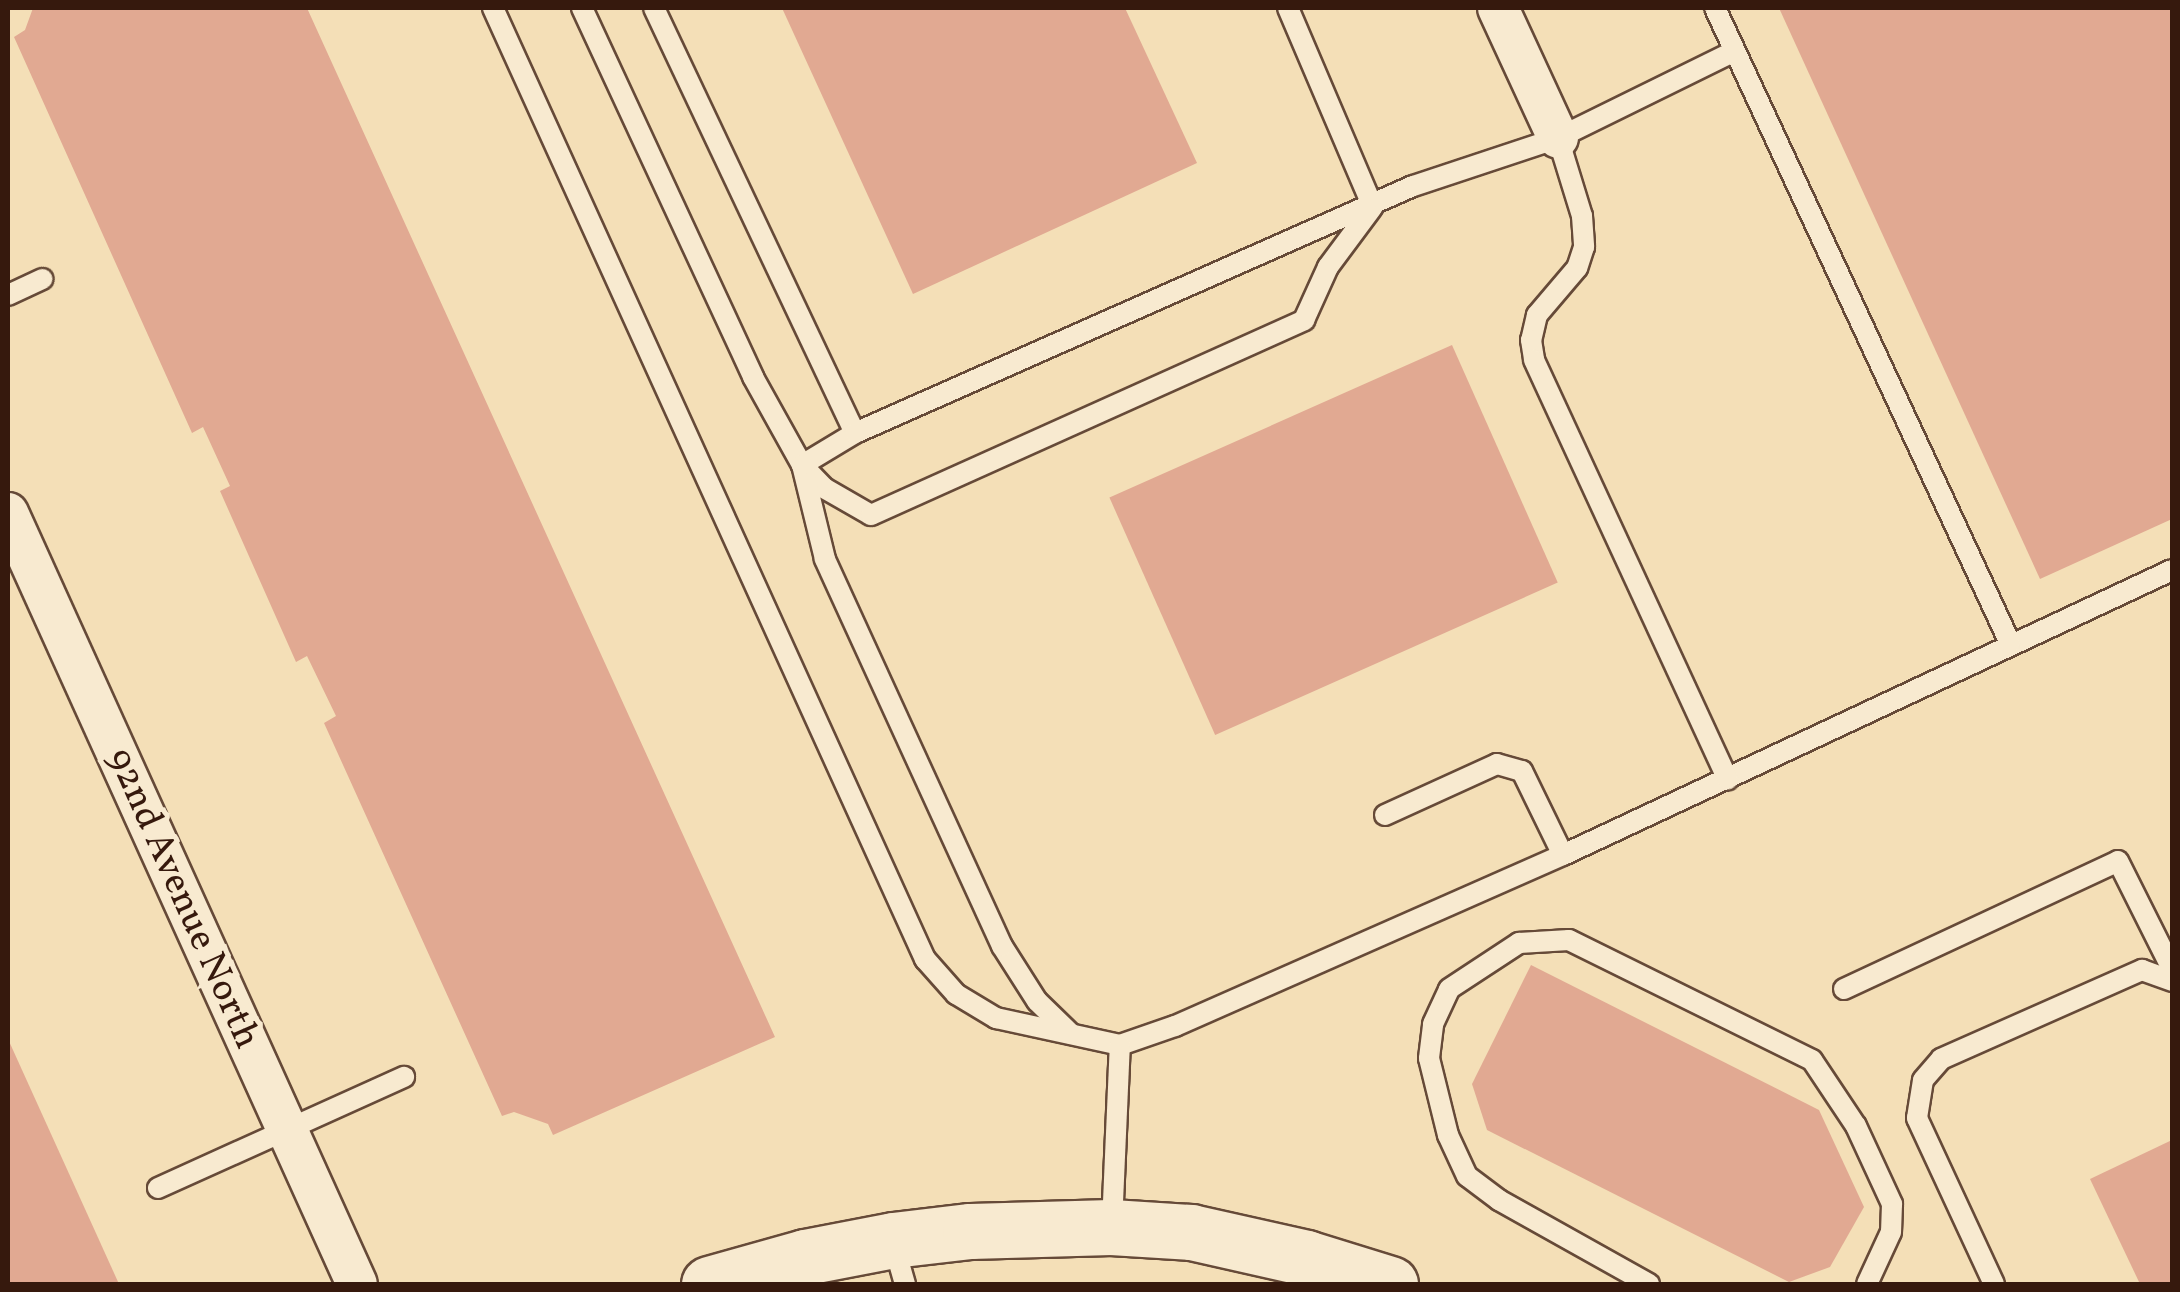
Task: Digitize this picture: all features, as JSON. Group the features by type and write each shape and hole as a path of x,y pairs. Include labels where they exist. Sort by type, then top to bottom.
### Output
{"street":[{"path":"1498,8 1558,138"},
{"name":"92nd Avenue North","path":"8,513 358,1284"},
{"path":"709,1284 805,1257 899,1262 970,1231 1112,1227 1191,1232 1306,1258 1390,1284"}],"lane":[{"path":"493,8 925,959 956,994 996,1018 1120,1045 1176,1026 1563,855 2172,570"},
{"path":"582,8 752,377 802,465 824,488 871,515 1304,320 1328,267 1372,207"},
{"path":"654,8 855,433"},
{"path":"1288,8 1372,207"},
{"path":"1715,8 2010,643"},
{"path":"802,465 855,433 1429,180 1558,138 1735,51"},
{"path":"1558,138 1582,216 1584,247 1577,268 1537,315 1531,340 1534,360 1728,779"},
{"path":"8,296 43,279"},
{"path":"802,465 825,559 1002,946 1037,1000 1072,1034"},
{"path":"1386,815 1498,764 1522,771 1563,855"},
{"path":"1844,989 2118,861 2172,969"},
{"path":"1649,1284 1499,1200 1467,1176 1448,1134 1429,1058 1433,1024 1448,988 1520,944 1569,940 1812,1060 1856,1126 1892,1204 1891,1232 1867,1284"},
{"path":"1994,1284 1917,1118 1922,1080 1941,1058 2142,970 2172,980"},
{"path":"1112,1227 1120,1045"},
{"path":"158,1188 404,1077"}],"building":[{"path":"33,8 307,8 775,1037 553,1135 548,1124 514,1112 502,1116 324,723 336,716 307,656 296,662 220,491 230,486 203,427 192,433 14,37 25,30"},
{"path":"782,8 1125,8 1197,163 913,294"},
{"path":"1779,8 2172,8 2172,519 2040,579"},
{"path":"1452,345 1558,583 1215,735 1109,498"},
{"path":"1531,965 1819,1110 1864,1207 1830,1267 1789,1282 1487,1130 1472,1084"},
{"path":"8,1039 119,1284 8,1284"},
{"path":"2172,1140 2172,1284 2140,1284 2090,1179"}]}
